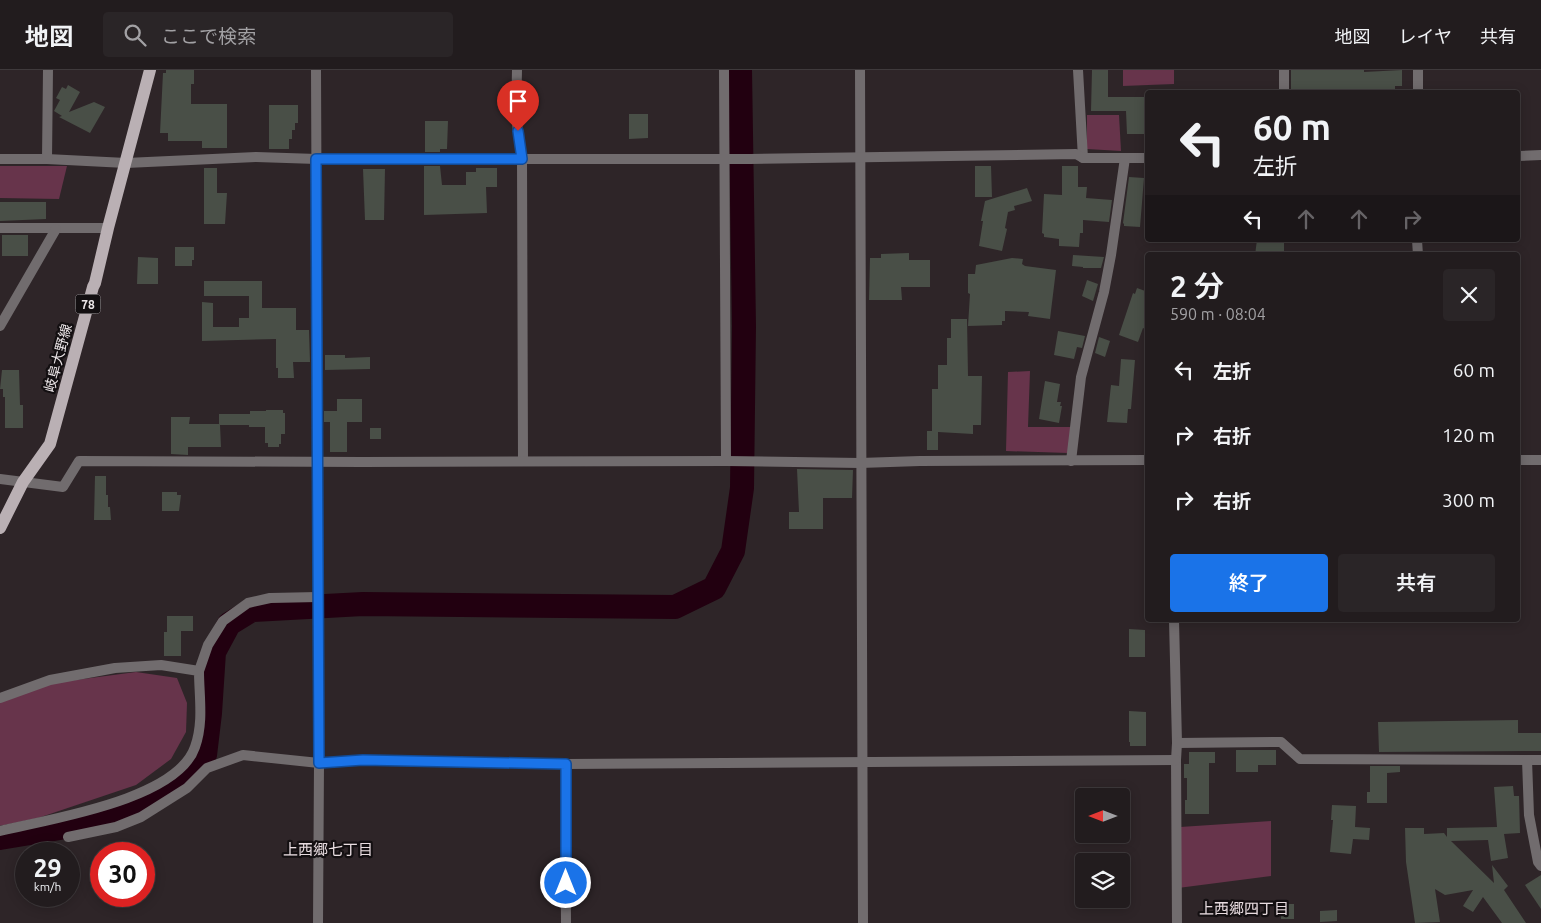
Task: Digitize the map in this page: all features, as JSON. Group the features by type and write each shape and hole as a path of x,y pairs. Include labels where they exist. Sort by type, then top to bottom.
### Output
{"main road":[{"name":"岐阜大野線","path":"0,528 23,482 50,444 95,283 150,70"}],"street":[{"path":"47,159 48,70"},
{"path":"316,70 318,923"},
{"path":"516,70 516,116 522,159 523,461"},
{"path":"724,70 727,159 729,461"},
{"path":"860,70 863,923"},
{"path":"1078,70 1083,158"},
{"path":"1284,70 1284,90"},
{"path":"1418,70 1418,90"},
{"path":"0,159 126,163 256,157 316,159 750,159 1076,154 1083,158 1145,158"},
{"path":"1520,156 1541,156"},
{"path":"1071,461 1081,377 1108,273 1125,158"},
{"path":"0,228 108,228"},
{"path":"0,326 56,229"},
{"path":"0,478 63,487 79,461 751,461 860,463 1145,460"},
{"path":"1520,460 1541,460"},
{"path":"0,831 105,806 140,794 168,778 186,762 195,748 200,730 199,671 208,645 223,621 248,603 270,598 318,597"},
{"path":"1174,622 1177,743 1177,923"},
{"path":"0,698 50,680 115,668 161,665 199,671"},
{"path":"1177,743 1281,742 1300,759 1541,760"},
{"path":"68,836 116,827 141,817 187,788 206,768 243,756 319,763 363,760 566,764 1176,760"},
{"path":"1527,760 1529,815 1538,862 1541,866"},
{"path":"566,764 566,923"}],"shaded area":[{"path":"1123,70 1174,70 1174,84 1123,86"},
{"path":"1087,115 1119,115 1121,151 1087,149"},
{"path":"0,166 67,166 59,199 0,198"},
{"path":"1030,371 1028,427 1071,427 1068,453 1006,451 1008,372"},
{"path":"136,672 177,678 187,703 186,732 171,759 136,785 38,818 0,826 0,702 53,683"},
{"path":"1271,821 1271,876 1178,888 1180,827"}],"building":[{"path":"166,70 194,70 194,84 191,84 191,104 227,104 227,148 202,148 202,141 168,141 168,133 160,133 163,73 166,73"},
{"path":"1092,70 1108,70 1108,97 1144,97 1145,134 1127,134 1126,111 1091,111"},
{"path":"1291,70 1364,70 1364,72 1402,70 1402,86 1395,86 1395,90 1291,90"},
{"path":"68,85 80,92 69,112 94,102 105,107 90,133 59,117 62,116 54,111 60,100 56,98 62,87 66,89"},
{"path":"269,105 298,105 298,123 295,123 295,130 292,130 292,139 289,139 289,149 269,149"},
{"path":"629,114 648,114 648,138 629,139"},
{"path":"425,121 448,121 447,149 440,149 440,152 425,152"},
{"path":"424,166 440,166 442,185 466,185 466,172 476,172 476,168 497,168 497,187 486,187 487,213 424,215"},
{"path":"975,166 991,166 992,197 975,197"},
{"path":"1062,166 1078,166 1078,187 1087,187 1086,198 1112,200 1109,222 1083,220 1083,233 1080,233 1079,247 1059,246 1059,239 1044,237 1042,233 1044,194 1062,195"},
{"path":"204,168 217,168 217,193 227,193 225,224 204,224"},
{"path":"363,169 385,169 384,220 365,220"},
{"path":"1129,177 1144,178 1140,227 1124,226 1123,223"},
{"path":"1027,188 1032,201 1014,206 1015,210 1008,212 1005,228 1007,229 1002,251 979,246 985,201"},
{"path":"0,202 46,202 46,219 0,221"},
{"path":"2,235 28,235 28,256 2,256"},
{"path":"1257,242 1284,242 1284,252 1255,252"},
{"path":"175,247 194,247 192,266 175,266"},
{"path":"909,253 909,260 930,260 930,287 901,287 902,300 869,300 870,258 881,258 881,254"},
{"path":"1073,255 1104,257 1101,268 1083,268 1072,266"},
{"path":"138,257 158,258 158,284 137,284"},
{"path":"1012,258 1023,259 1022,264 1025,266 1056,270 1050,319 1028,316 1029,312 1005,311 1005,321 1002,321 1002,325 968,326 970,294 968,293 968,274 975,274 976,265"},
{"path":"1087,280 1098,284 1093,301 1082,296"},
{"path":"204,281 262,281 262,308 296,308 296,330 309,330 310,362 293,362 294,378 278,378 276,339 202,341 202,302 213,303 213,327 239,327 239,318 249,318 249,296 204,296"},
{"path":"1137,288 1145,291 1145,329 1143,328 1138,342 1119,335 1133,293 1135,294"},
{"path":"951,319 967,319 968,376 982,376 981,425 973,425 973,434 938,432 938,450 927,450 927,431 932,431 932,389 938,389 938,365 947,365 947,338 951,338"},
{"path":"1058,331 1085,336 1082,348 1077,347 1074,359 1054,355"},
{"path":"1099,337 1110,341 1105,357 1095,353"},
{"path":"325,355 345,355 345,358 370,357 370,369 325,370"},
{"path":"1121,359 1135,360 1131,409 1128,409 1127,423 1107,422 1111,385 1119,386"},
{"path":"2,370 19,370 20,405 23,405 23,428 5,428 5,397 3,397 3,389 0,389"},
{"path":"1045,381 1060,384 1057,402 1061,402 1060,406 1062,406 1059,423 1039,419"},
{"path":"337,399 362,399 362,422 347,422 347,452 330,452 330,422 324,422 324,411 337,411"},
{"path":"283,410 283,413 285,413 285,434 281,434 281,444 279,444 279,447 268,447 268,443 265,443 265,427 220,425 221,447 188,447 188,455 171,454 171,417 190,417 189,424 219,424 219,414 250,414 250,411"},
{"path":"370,428 381,428 381,439 370,439"},
{"path":"797,469 853,470 852,498 823,498 823,529 789,529 789,512 799,512"},
{"path":"95,476 106,476 106,495 108,495 111,520 94,520"},
{"path":"162,492 177,492 177,495 181,495 179,511 162,511"},
{"path":"167,616 193,616 193,631 181,631 181,656 164,656 164,632 167,632"},
{"path":"1129,629 1145,630 1145,657 1129,657"},
{"path":"1129,711 1146,712 1146,746 1130,746"},
{"path":"1518,720 1518,733 1541,733 1541,751 1379,752 1378,722"},
{"path":"1236,750 1276,750 1276,765 1258,765 1258,772 1236,772"},
{"path":"1189,752 1215,752 1215,763 1209,763 1209,814 1185,814 1187,778 1184,778 1184,764 1189,764"},
{"path":"1370,766 1400,766 1400,772 1387,773 1387,803 1367,803 1367,792 1370,792"},
{"path":"1513,786 1514,796 1519,796 1520,833 1504,834 1508,858 1491,861 1488,840 1451,841 1494,883 1492,865 1508,886 1504,890 1526,923 1502,923 1483,897 1473,912 1463,906 1473,890 1445,895 1435,889 1440,922 1415,923 1406,862 1405,828 1424,828 1424,834 1444,833 1447,837 1447,828 1497,827 1494,787"},
{"path":"1332,805 1356,806 1355,827 1370,828 1369,840 1353,839 1351,854 1330,852 1333,820 1331,820"},
{"path":"1541,875 1541,909 1525,885"},
{"path":"1281,904 1294,904 1294,919 1281,919"},
{"path":"1337,910 1337,921 1320,922 1320,911"}],"waterway":[{"path":"0,838 66,827 123,811 170,790 205,755 214,652 229,624 252,610 363,604 675,607 714,588 733,551 742,488 744,326 740,70"}],"district":[{"name":"上西郷七丁目","path":"328,849"},
{"name":"上西郷四丁目","path":"1244,908"}],"route":[{"path":"518,131 522,159 316,159 319,763 363,760 566,764 566,883"}]}
